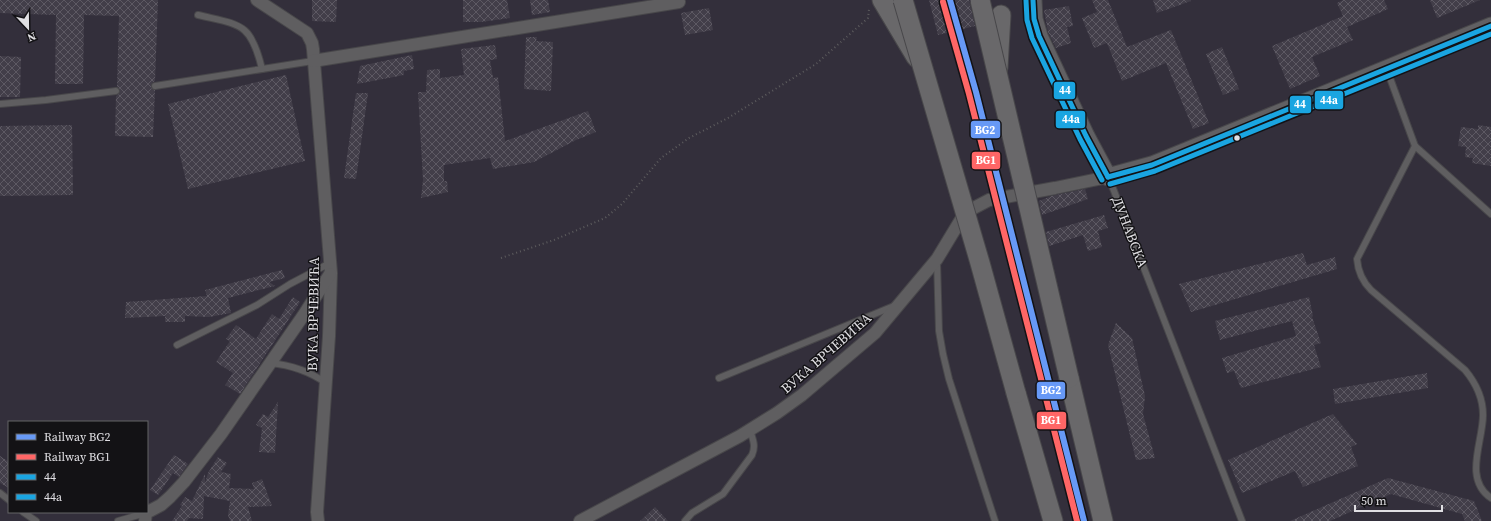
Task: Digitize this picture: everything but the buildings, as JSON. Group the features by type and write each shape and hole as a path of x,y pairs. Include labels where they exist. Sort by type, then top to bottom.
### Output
{"main road":[{"path":"903,0 980,263 1053,521"},
{"path":"980,0 1103,521"},
{"path":"1033,0 1034,19 1039,36 1086,136 1108,177"},
{"path":"875,3 924,71"},
{"path":"998,73 1001,15"},
{"name":"ДУНАВСКА","path":"1108,177 1152,165 1491,26"}],"street":[{"name":"ВУКА ВРЧЕВИЋА","path":"257,0 307,33 312,43 331,268 326,383 317,512 318,521"},
{"path":"313,60 680,2"},
{"name":"ВУКА ВРЧЕВИЋА","path":"580,521 750,430 777,413 830,372 875,333 901,303 937,258 968,211 989,200 1108,177"},
{"path":"146,517 161,505 184,482 221,434 270,363 331,268"}],"lane":[{"path":"198,15 237,25 246,30 252,38 258,51 262,69"},
{"path":"155,86 313,60"},
{"path":"1386,69 1415,146 1491,214"},
{"path":"0,104 116,91"},
{"path":"1415,146 1357,259 1358,267 1362,280 1371,290 1465,370 1472,378 1480,396 1483,415 1476,474 1480,487 1484,493 1491,498"},
{"name":"ДУНАВСКА","path":"1108,177 1242,521"},
{"path":"937,258 939,331 942,354 996,521"},
{"path":"177,345 257,305 290,284 331,268"},
{"path":"719,378 901,303"},
{"path":"270,363 288,365 303,370 326,383"},
{"path":"686,521 692,514 723,494 752,455 754,445 750,430"},
{"path":"0,493 8,499"},
{"path":"24,513 36,521"},
{"path":"118,521 146,517"}],"path":[{"path":"500,258 554,240 606,218 622,204 661,158 689,138 728,118 816,64 868,18 875,3"}],"shaded area":[{"path":"0,0 1491,0 1491,521 0,521"}],"rail line":[{"name":"BG2","path":"950,0 976,92 1084,521"},
{"name":"BG1","path":"943,2 969,94 1077,521"}],"transit line":[{"name":"44a","path":"1026,0 1027,20 1032,38 1080,139 1102,180"},
{"name":"44","path":"1033,0 1034,19 1039,36 1086,136 1108,177"},
{"name":"44","path":"1108,177 1152,165 1491,26"},
{"name":"44a","path":"1110,184 1155,171 1491,34"}]}
